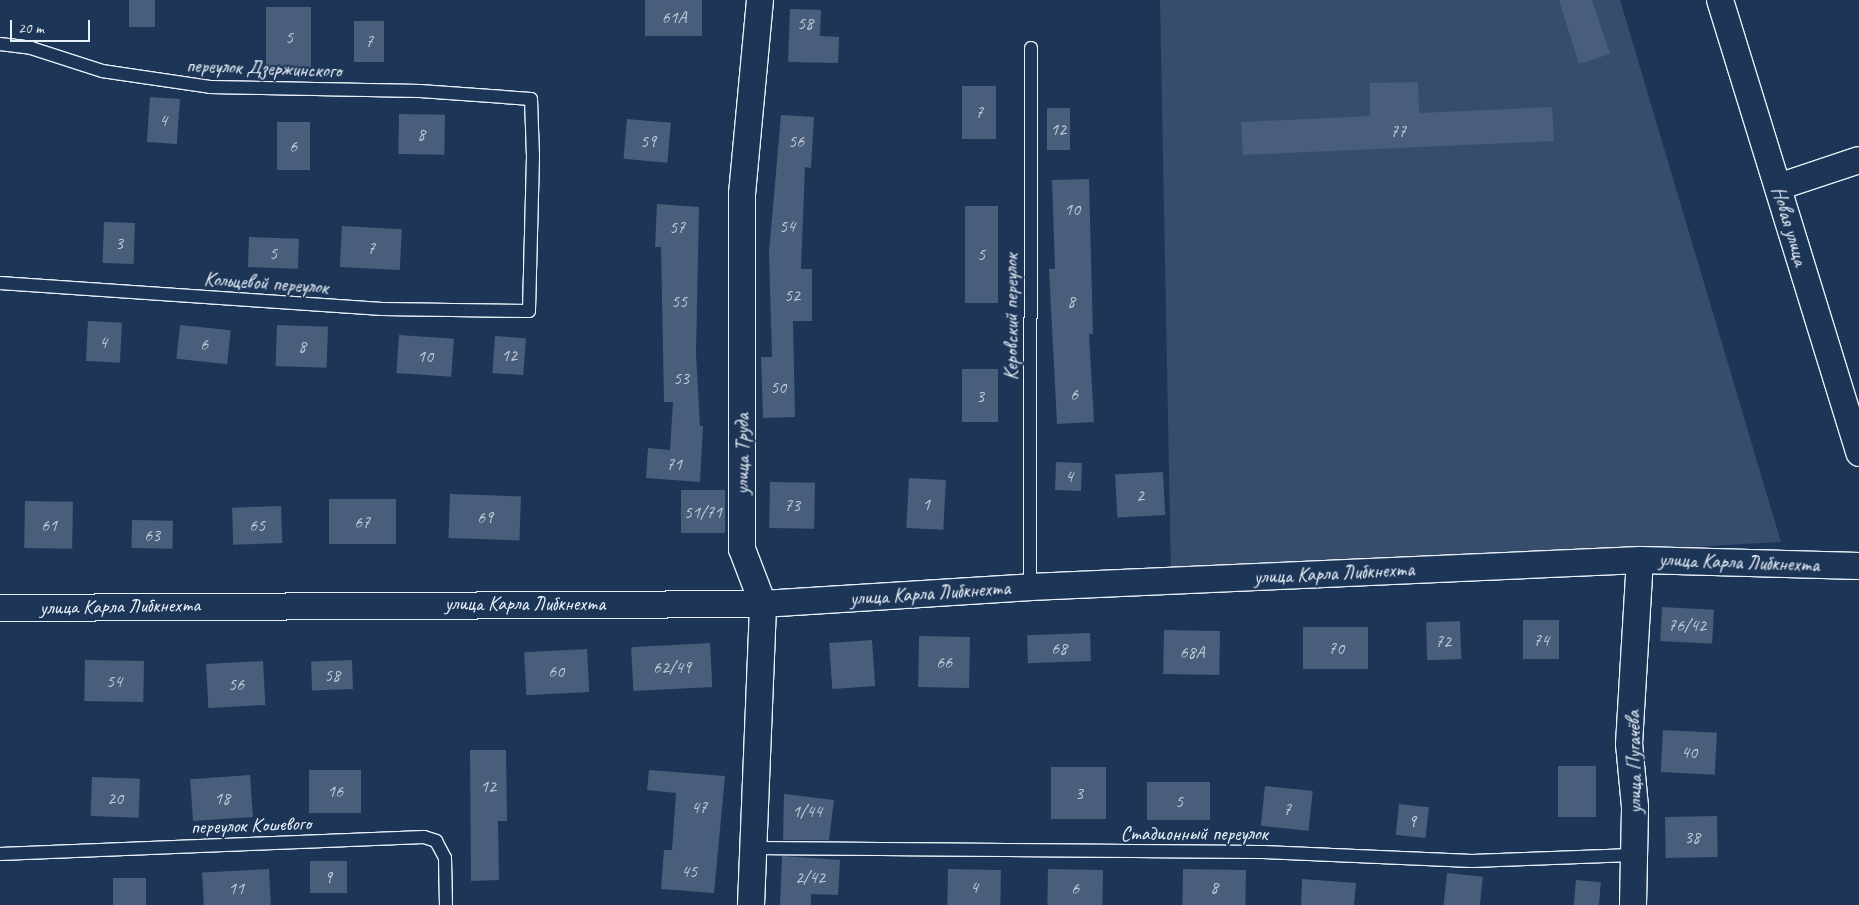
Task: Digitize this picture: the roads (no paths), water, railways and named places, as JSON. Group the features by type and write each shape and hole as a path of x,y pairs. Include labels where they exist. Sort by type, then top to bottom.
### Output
{"street":[{"name":"улица Труда","path":"751,905 763,604 742,549 742,194 760,0"},
{"name":"Новая улица","path":"1720,0 1859,453"},
{"path":"1778,187 1859,160"},
{"name":"улица Карла Либкнехта","path":"0,608 763,604 1030,587 1640,560 1859,566"},
{"name":"улица Пугачёва","path":"1633,905 1635,776 1629,736 1640,560"}],"lane":[{"name":"переулок Дзержинского","path":"0,44 31,48 102,71 210,87 420,91 531,100 529,311"},
{"name":"Керовский переулок","path":"1030,587 1031,48"},
{"name":"Кольцевой переулок","path":"0,283 342,307 529,311"},
{"name":"переулок Кошевого","path":"0,854 424,837 436,841 445,858 446,905"},
{"name":"Стадионный переулок","path":"754,848 1263,852 1480,861 1633,855"}]}
